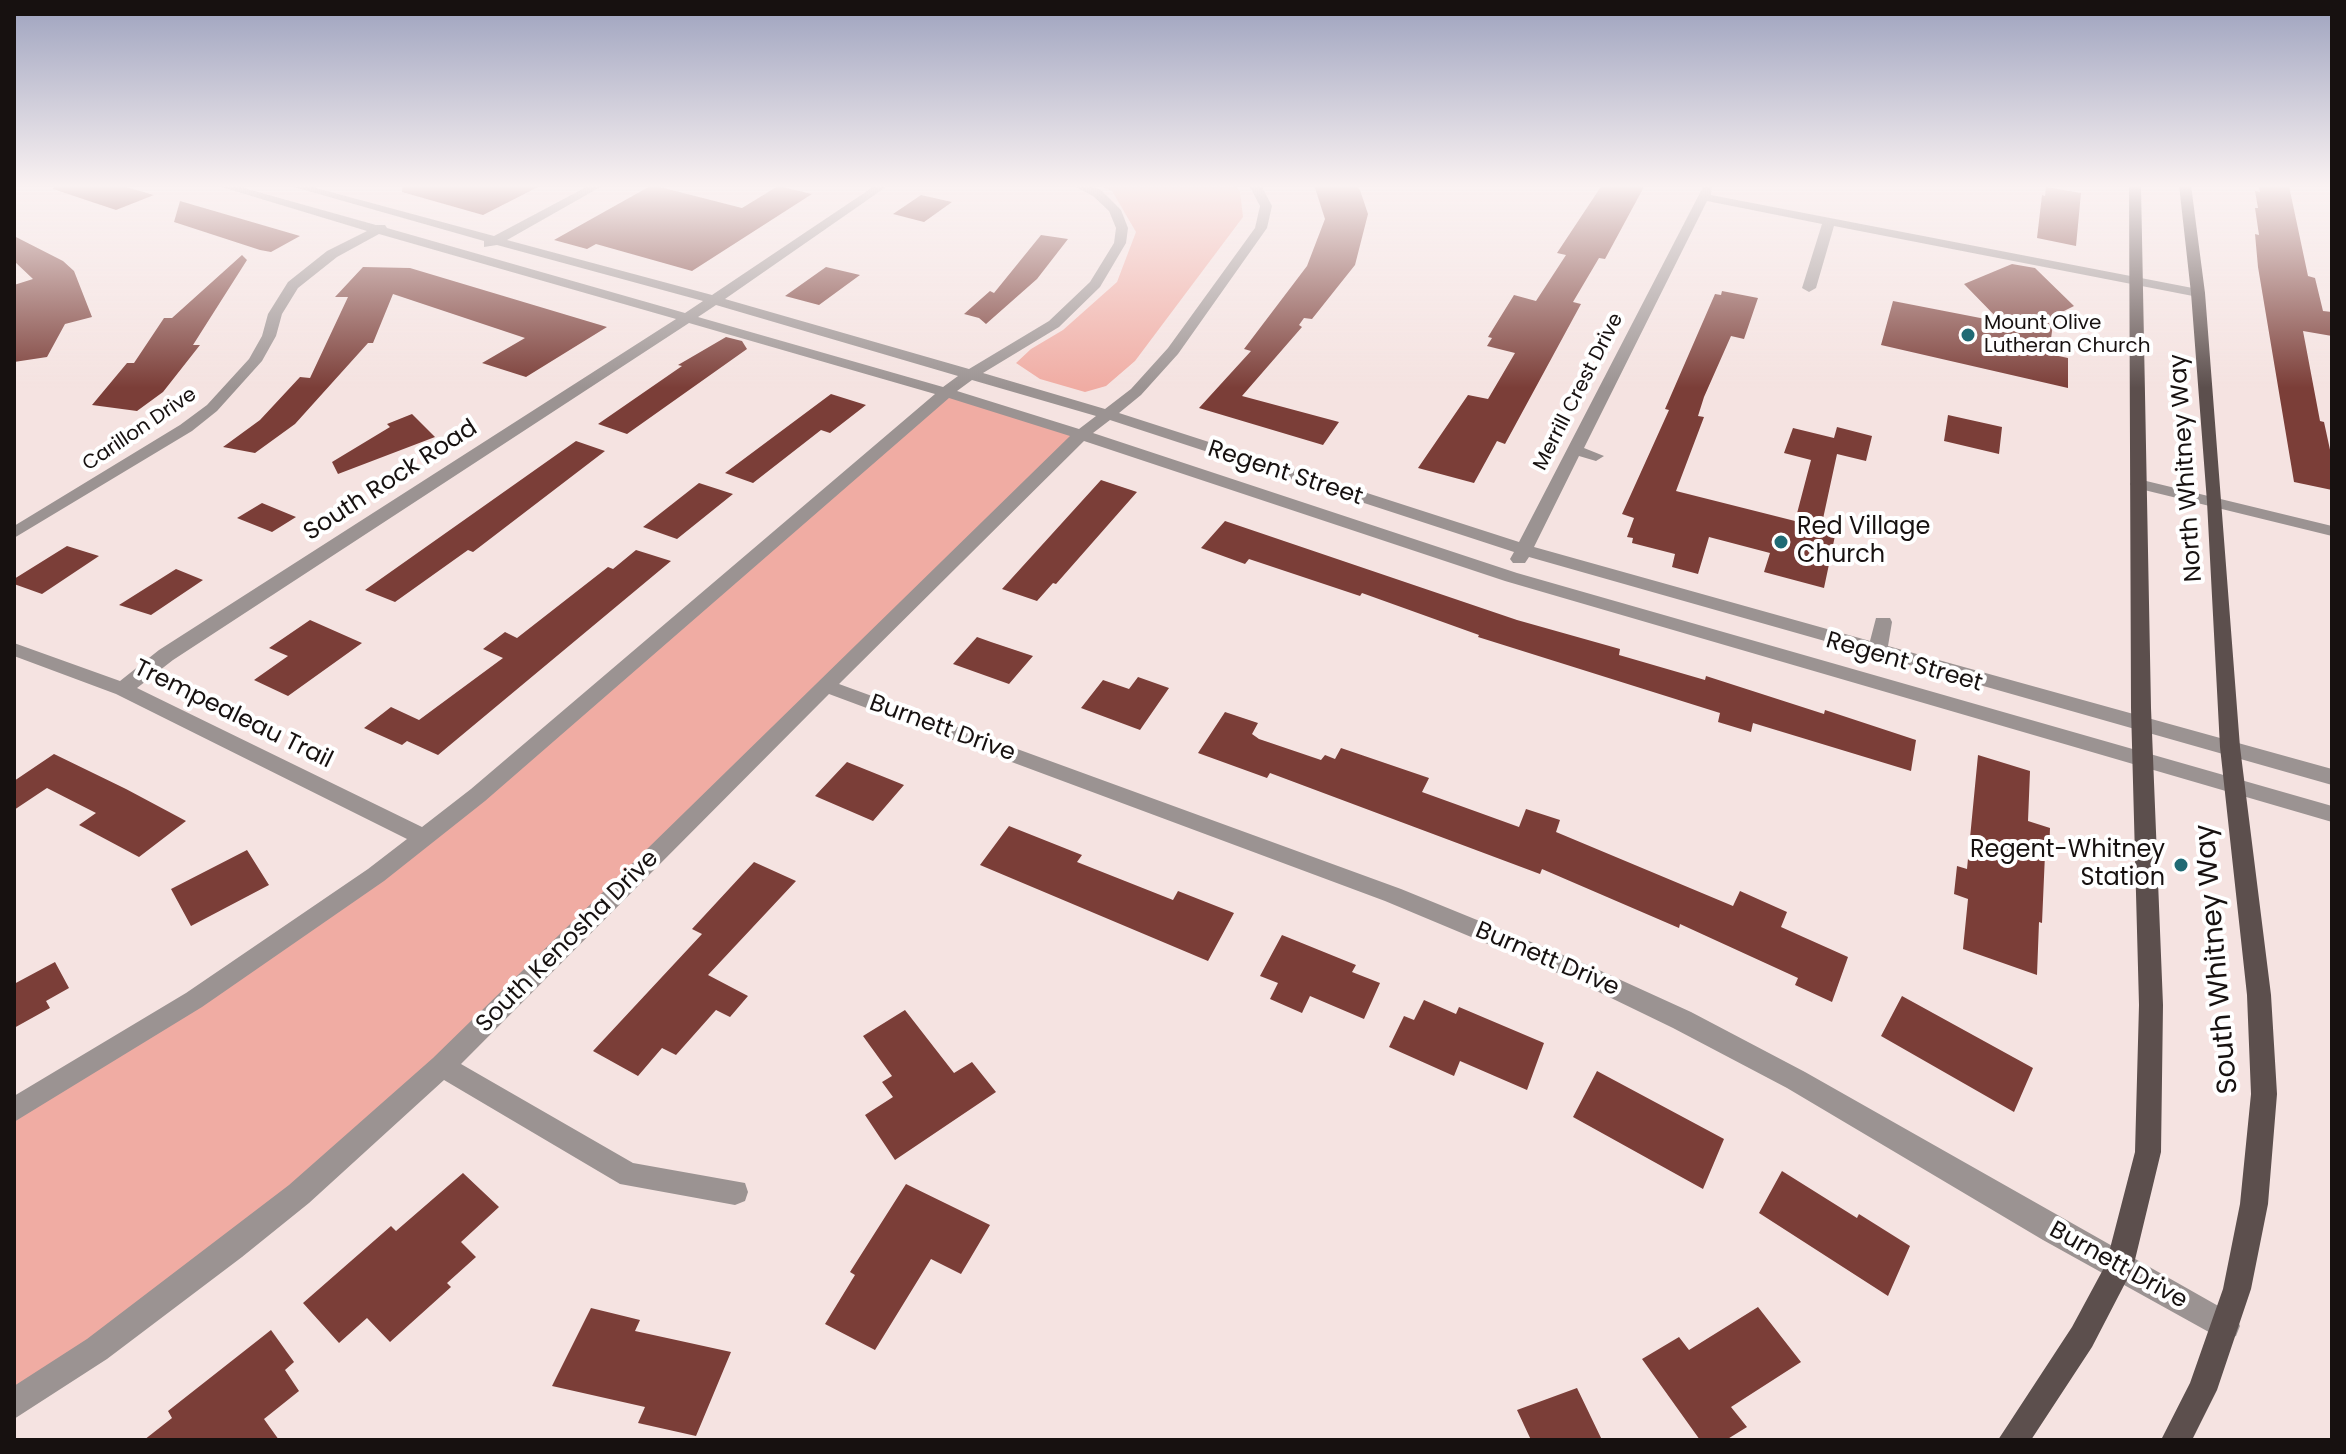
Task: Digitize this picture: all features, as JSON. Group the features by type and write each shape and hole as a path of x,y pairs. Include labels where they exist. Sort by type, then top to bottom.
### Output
{"main road":[{"name":"North Whitney Way","path":"2136,253 2142,723"},
{"name":"North Whitney Way","path":"2193,253 2215,502 2230,747"},
{"path":"2013,1440 2082,1337 2119,1268 2148,1152 2151,1005 2142,723"},
{"name":"South Whitney Way","path":"2176,1440 2202,1390 2237,1289 2254,1204 2264,1094 2259,995 2230,747"}],"street":[{"name":"Carillon Drive","path":"14,533 186,428 212,408 255,361 269,336 275,314 293,285 334,253"},
{"name":"Regent Street","path":"457,253 688,318 958,383 1111,415 1524,550 2332,777"},
{"path":"468,256 473,253"},
{"name":"Regent Street","path":"542,253 713,300 958,383 1083,435 1511,577 2332,814"},
{"name":"South Rock Road","path":"123,689 166,655 688,318 783,253"},
{"path":"14,1110 218,985 424,838 490,785 958,383 1054,324 1095,284 1115,253"},
{"name":"South Kenosha Drive","path":"14,1404 97,1349 232,1247 299,1194 442,1066 1056,456 1111,415 1173,351 1243,253"},
{"name":"Merrill Crest Drive","path":"1511,577 1674,253"},
{"path":"1809,288 1819,253"},
{"path":"1992,253 2198,293"},
{"path":"1574,450 1596,456"},
{"path":"2138,484 2332,531"},
{"path":"1878,649 1883,622"},
{"name":"Trempealeau Trail","path":"14,649 123,689 424,838"},
{"name":"Burnett Drive","path":"826,686 1393,895 1582,973 1682,1020 1796,1080 2119,1268 2226,1326"},
{"path":"442,1066 629,1175 735,1192"}],"shaded area":[{"path":"1128,253 1216,253 1135,361 1106,386 1085,392 1040,379 1016,363 1031,349 1063,330 1117,282"},
{"path":"945,392 1083,435 442,1066 14,1404 14,1110 376,875"}],"building":[{"path":"14,253 47,253 63,261 74,271 92,317 65,324 47,357 14,362 14,285 33,279 14,261"},
{"path":"627,253 720,253 692,271"},
{"path":"1027,253 1057,253 1037,279 986,324 979,318 964,314 990,291 994,293"},
{"path":"1312,253 1358,253 1355,265 1312,319 1304,318 1299,325 1302,327 1242,396 1339,422 1323,445 1199,408 1251,351 1244,349 1307,266"},
{"path":"1557,253 1608,253 1605,259 1599,258 1573,302 1581,304 1505,444 1497,441 1474,483 1418,468 1468,395 1488,399 1515,353 1487,346 1492,338 1488,337 1514,295 1536,301 1566,255"},
{"path":"2257,253 2303,253 2308,276 2315,278 2323,311 2332,312 2332,336 2303,331 2320,421 2324,422 2332,459 2332,490 2294,482"},
{"path":"242,255 247,260 193,345 200,345 163,392 137,411 92,405 127,363 134,363 164,318 172,318"},
{"name":"Mount Olive Lutheran Church","path":"2012,264 2035,268 2074,306 2054,316 2049,354 2068,358 2068,388 1881,345 1893,301 2001,322 1964,284"},
{"path":"363,267 410,268 607,327 526,377 482,363 525,338 393,294 373,343 368,343 295,424 255,453 223,447 260,420 300,377 310,378 348,297 335,297"},
{"path":"826,267 860,275 819,305 785,296"},
{"path":"1722,291 1758,298 1744,339 1731,336 1704,397 1698,416 1704,417 1676,491 1795,521 1811,460 1784,453 1793,428 1834,438 1837,427 1872,436 1866,461 1837,454 1821,528 1836,531 1824,588 1764,572 1770,553 1709,537 1698,574 1672,567 1675,554 1632,543 1633,538 1627,537 1634,518 1622,514 1669,410 1665,409 1715,294 1721,295"},
{"path":"726,337 742,341 747,349 627,434 598,424 682,366 678,365"},
{"path":"831,394 866,405 830,433 821,430 753,483 725,473"},
{"path":"412,414 435,437 338,474 332,462 390,427 387,424"},
{"path":"1948,415 2002,427 1999,454 1944,441"},
{"path":"576,441 605,451 473,552 468,550 395,602 365,590"},
{"path":"1101,480 1137,492 1056,584 1053,583 1037,601 1002,589"},
{"path":"699,483 733,494 677,539 643,527"},
{"path":"262,503 296,517 272,532 237,518"},
{"path":"1225,521 1517,620 1620,649 1619,655 1705,680 1706,676 1824,714 1825,710 1916,740 1911,771 1753,723 1751,732 1718,722 1720,713 1478,637 1362,593 1360,596 1249,559 1245,564 1201,548"},
{"path":"67,546 99,556 42,594 14,584 14,579"},
{"path":"636,550 671,561 438,755 407,741 402,745 364,728 391,707 419,720 503,658 483,649 505,632 517,638 608,567 613,569"},
{"path":"176,569 203,580 151,615 119,605"},
{"path":"310,620 362,643 288,696 254,680 288,656 269,648"},
{"path":"977,637 1033,656 1009,684 953,664"},
{"path":"1138,677 1169,688 1140,730 1081,708 1103,680 1129,689"},
{"path":"1225,712 1258,723 1252,734 1259,739 1321,760 1325,755 1335,759 1341,748 1429,778 1422,792 1519,827 1526,809 1560,820 1556,832 1733,906 1740,891 1787,912 1781,927 1848,957 1832,1002 1795,985 1798,978 1680,924 1679,928 1542,869 1540,874 1270,773 1267,778 1198,753"},
{"path":"54,754 186,821 139,857 79,825 96,813 47,788 14,810 14,781"},
{"path":"1978,755 2030,771 2028,821 2050,828 2049,855 2045,854 2037,975 1963,949 1968,899 1954,894 1957,866 1967,869"},
{"path":"847,762 904,785 873,821 815,796"},
{"path":"1009,826 1082,855 1077,862 1173,900 1178,891 1234,913 1208,961 980,865"},
{"path":"247,850 269,885 191,926 171,889"},
{"path":"754,862 796,881 708,975 748,996 730,1017 716,1010 676,1055 662,1048 638,1076 593,1051 702,934 692,929"},
{"path":"1282,935 1356,965 1352,972 1380,983 1364,1019 1310,996 1302,1013 1270,999 1278,983 1260,976"},
{"path":"55,962 69,988 46,1001 50,1008 14,1028 14,984"},
{"path":"1902,996 2033,1068 2014,1112 1881,1036"},
{"path":"1424,1000 1456,1014 1459,1007 1544,1043 1527,1090 1460,1061 1454,1076 1389,1047 1404,1016 1414,1020"},
{"path":"905,1010 954,1073 972,1062 996,1092 895,1160 865,1115 893,1097 882,1082 892,1076 863,1036"},
{"path":"1597,1071 1724,1139 1703,1189 1573,1117"},
{"path":"1782,1171 1857,1218 1859,1214 1910,1246 1888,1296 1759,1213"},
{"path":"463,1173 499,1207 461,1242 476,1257 447,1283 451,1287 390,1342 367,1318 339,1343 303,1303 391,1226 396,1231"},
{"path":"906,1184 990,1225 961,1274 931,1259 875,1350 825,1324 855,1275 850,1272"},
{"path":"1758,1307 1801,1362 1731,1407 1747,1427 1726,1440 1700,1440 1642,1359 1679,1337 1689,1350"},
{"path":"591,1308 640,1320 635,1331 731,1352 696,1436 638,1423 645,1407 552,1386"},
{"path":"271,1330 294,1362 285,1370 299,1391 264,1419 279,1440 144,1440 172,1418 168,1411"},
{"path":"1577,1388 1602,1440 1531,1440 1517,1410"}],"place":[{"name":"Mount Olive Lutheran Church","path":"1968,335"},
{"name":"Red Village Church","path":"1781,542"},
{"name":"Regent-Whitney Station","path":"2181,865"}]}
